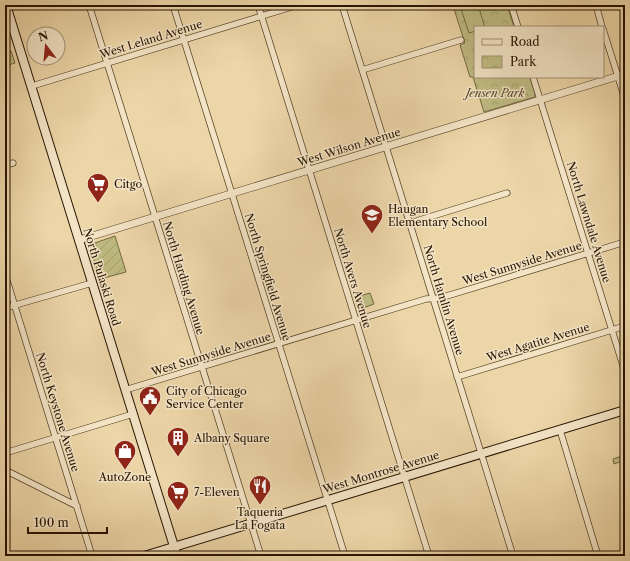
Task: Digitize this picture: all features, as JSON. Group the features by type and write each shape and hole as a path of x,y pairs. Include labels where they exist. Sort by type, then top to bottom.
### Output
{"main road":[{"name":"North Pulaski Road","path":"6,5 176,556"},
{"name":"West Montrose Avenue","path":"144,556 625,410"}],"street":[{"name":"North Harding Avenue","path":"89,5 261,556"},
{"name":"North Springfield Avenue","path":"173,5 345,556"},
{"name":"North Avers Avenue","path":"258,5 429,556"},
{"name":"West Leland Avenue","path":"32,86 298,5"},
{"name":"North Hamlin Avenue","path":"342,5 513,556"},
{"path":"511,5 518,26"},
{"path":"596,5 602,26"},
{"path":"604,31 621,76 625,99"},
{"path":"362,70 461,40"},
{"name":"West Wilson Avenue","path":"79,240 621,76"},
{"name":"North Lawndale Avenue","path":"533,78 625,372"},
{"path":"5,165 13,163"},
{"path":"410,223 507,193"},
{"name":"West Sunnyside Avenue","path":"125,390 426,299 440,298 625,242"},
{"name":"North Keystone Avenue","path":"5,274 92,556"},
{"path":"5,308 92,282"},
{"name":"West Agatite Avenue","path":"458,377 625,326"},
{"path":"5,453 133,414"},
{"path":"560,430 598,556"},
{"path":"5,470 77,506"}],"green space":[{"path":"478,5 485,26 474,26 474,31 469,33 461,9"},
{"name":"Jensen Park","path":"507,5 514,26 474,26 474,78 530,78 535,97 484,112 473,77 470,77 460,45 465,43 453,6"},
{"path":"11,51 15,63 5,66 5,52"},
{"path":"115,236 126,272 100,279 89,245"},
{"path":"370,293 374,304 363,308 359,296"},
{"path":"625,455 625,460 614,464 613,459"}],"place":[{"name":"Citgo","path":"98,204"},
{"name":"Haugan Elementary School","path":"372,234"},
{"name":"City of Chicago Service Center","path":"150,416"},
{"name":"Albany Square","path":"178,458"},
{"name":"AutoZone","path":"125,470"},
{"name":"Taqueria La Fogata","path":"260,506"},
{"name":"7-Eleven","path":"178,512"}]}
